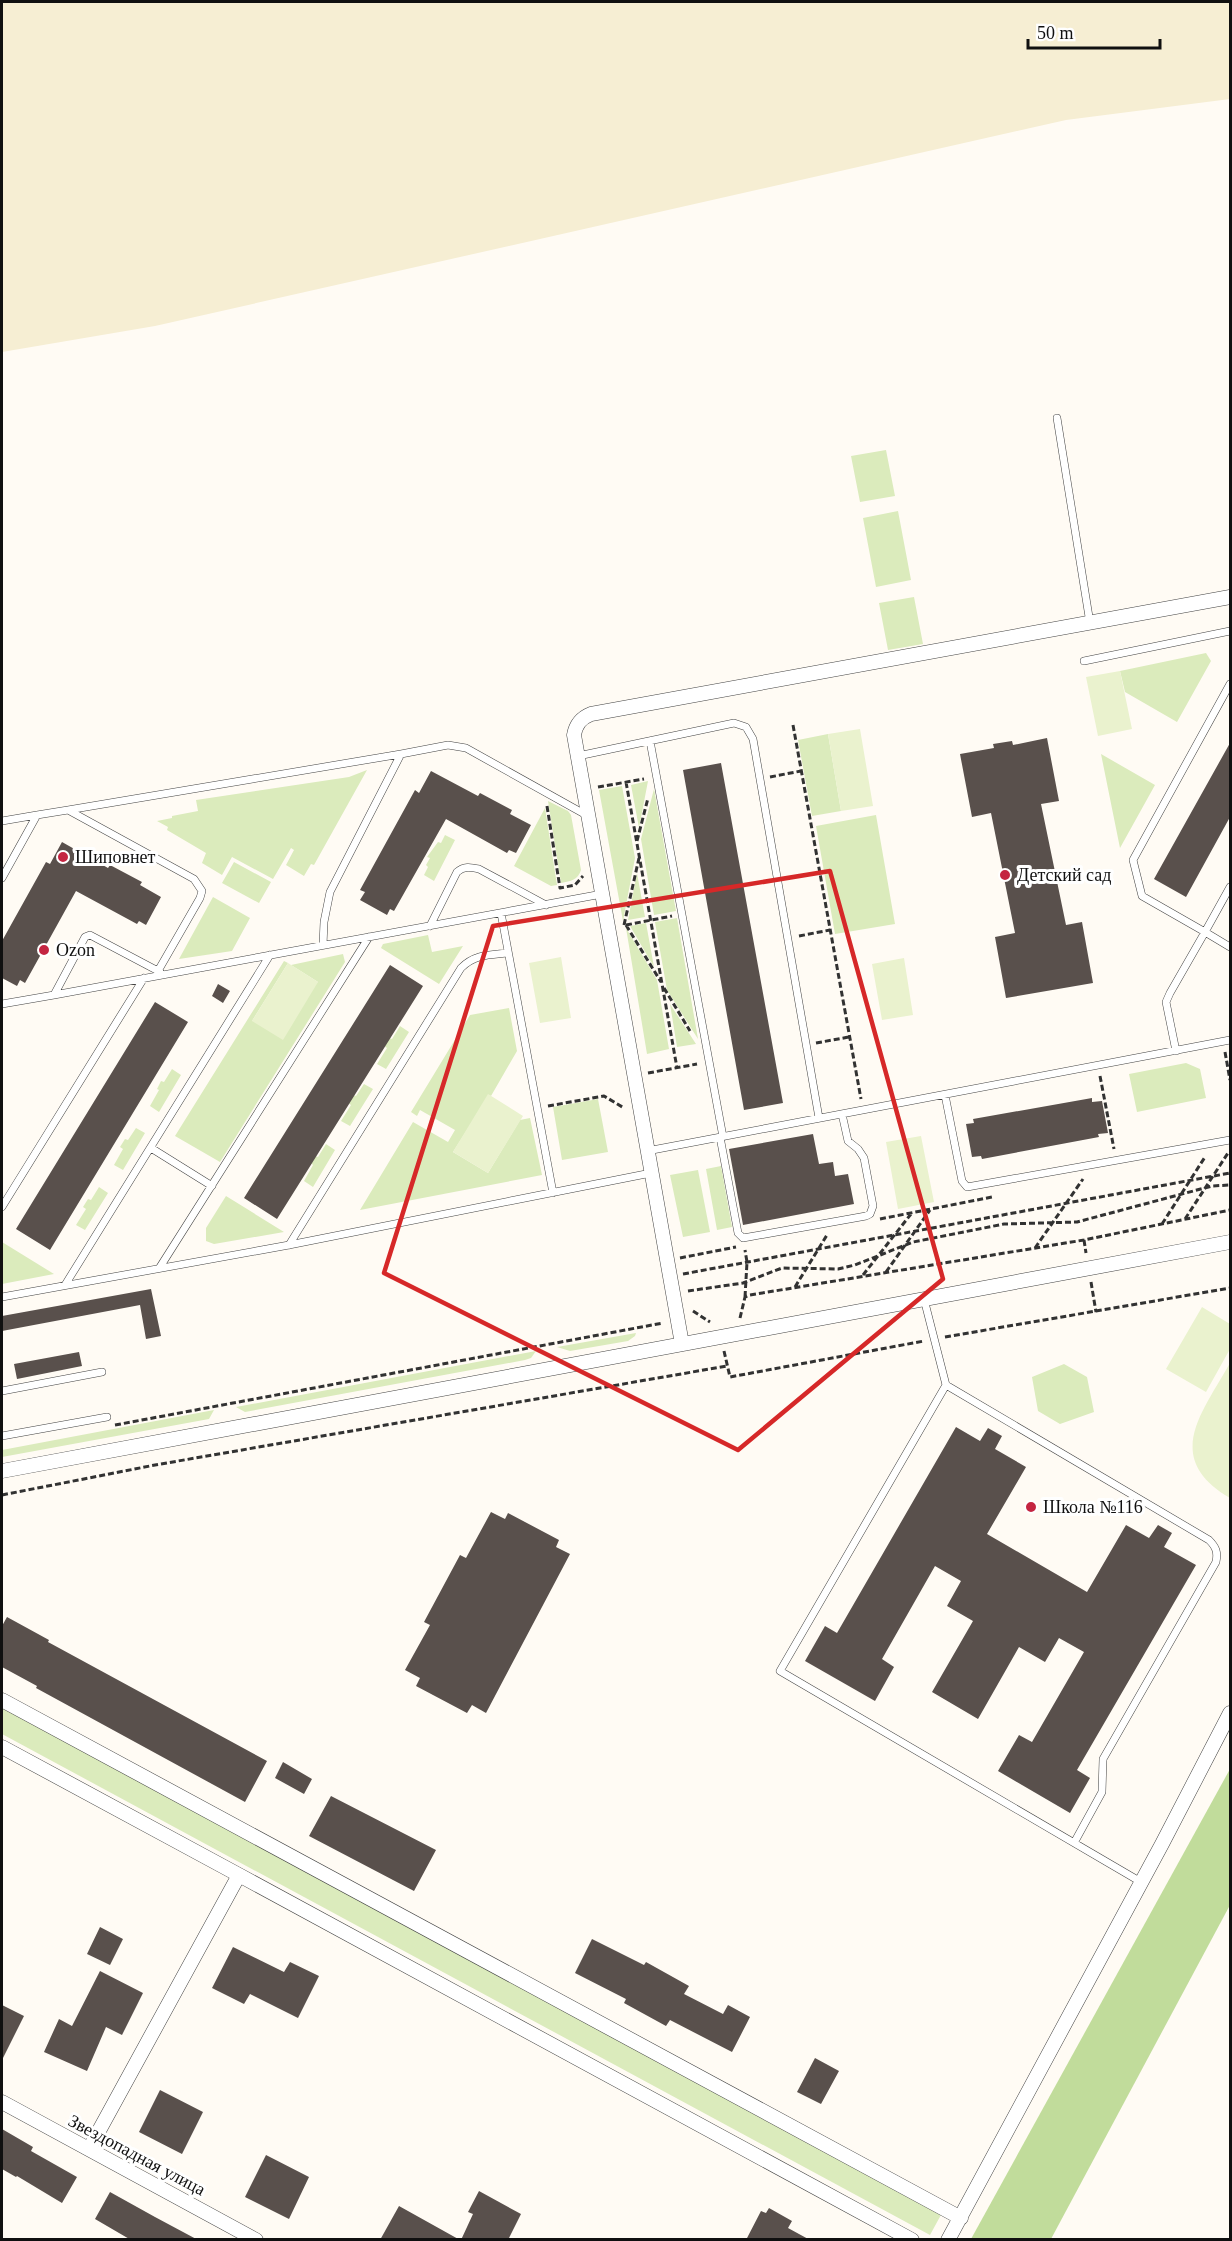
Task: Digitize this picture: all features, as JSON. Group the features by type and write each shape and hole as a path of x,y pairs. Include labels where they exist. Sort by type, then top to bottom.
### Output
{"street":[{"path":"682,1344 677,1320 680,1293 667,1261 574,735 576,727 583,718 591,714 1230,597"},
{"path":"2,1471 1230,1242"},
{"path":"2,1700 961,2218"},
{"path":"948,2240 1230,1713"},
{"path":"2,1747 912,2240"},
{"path":"89,2149 239,1875"},
{"name":"Звездопадная улица","path":"2,2102 256,2240"}],"lane":[{"path":"1057,418 1090,623"},
{"path":"1084,661 1230,631"},
{"path":"1230,684 1133,860 1142,896 1230,946"},
{"path":"578,756 734,723 746,727 753,739 819,1118"},
{"path":"650,741 738,1233 743,1238 870,1214 873,1206 864,1158 846,1137 842,1114"},
{"path":"2,821 448,746 466,748 588,816"},
{"path":"323,945 324,922 330,892 401,754"},
{"path":"68,810 194,879 198,884 202,891 200,898 162,972"},
{"path":"2,878 37,815"},
{"path":"430,926 457,872 462,868 479,869 546,905"},
{"path":"1176,1051 1166,1002 1230,887"},
{"path":"2,1004 144,978 162,972 270,955 602,894"},
{"path":"501,913 553,1193"},
{"path":"54,995 85,937 90,935 162,972"},
{"path":"160,1267 369,937"},
{"path":"289,1245 461,968 478,956 508,953"},
{"path":"65,1285 270,955"},
{"path":"2,1208 144,978"},
{"path":"647,1151 1227,1041"},
{"path":"945,1095 962,1181 967,1187 1230,1140"},
{"path":"151,1148 212,1186"},
{"path":"2,1297 289,1245 651,1173"},
{"path":"924,1299 946,1385 780,1671 1141,1882"},
{"path":"2,1391 102,1372"},
{"path":"946,1385 1215,1545 1216,1562 1103,1759 1102,1792 1074,1843"},
{"path":"2,1436 107,1416"}],"path":[{"path":"793,725 863,1110"},
{"path":"760,779 801,771"},
{"path":"596,788 655,777 637,843"},
{"path":"626,782 677,1068"},
{"path":"545,792 560,888 580,882 584,870"},
{"path":"622,933 639,856"},
{"path":"624,925 682,914"},
{"path":"624,925 691,1033"},
{"path":"788,938 830,930"},
{"path":"806,1044 849,1037"},
{"path":"1227,1041 1230,1080"},
{"path":"648,1073 709,1062"},
{"path":"1098,1065 1116,1161"},
{"path":"537,1108 604,1096 642,1118"},
{"path":"1219,1152 1230,1150"},
{"path":"1185,1219 1230,1150"},
{"path":"1162,1224 1208,1154 1196,1156"},
{"path":"683,1274 1230,1173"},
{"path":"1035,1248 1083,1179 1072,1181"},
{"path":"680,1293 746,1282 782,1268 838,1269 855,1266 905,1245 1004,1224 1077,1222 1205,1188 1230,1185"},
{"path":"878,1219 1001,1195"},
{"path":"886,1272 931,1209"},
{"path":"745,1297 1084,1240 1230,1210"},
{"path":"862,1276 912,1213"},
{"path":"795,1287 832,1228"},
{"path":"1084,1240 1087,1260"},
{"path":"667,1261 744,1246 747,1262 741,1318 729,1320"},
{"path":"1090,1277 1096,1312"},
{"path":"723,1343 730,1377 1230,1288"},
{"path":"680,1293 687,1298"},
{"path":"689,1304 699,1317 712,1323 718,1322"},
{"path":"106,1427 677,1320"},
{"path":"2,1495 155,1465 727,1366"}],"highlighted area":[{"path":"830,871 943,1279 738,1450 384,1273 493,926"}],"shaded area":[{"path":"2,2 1230,2 1230,99 1066,120 155,326 2,352"}],"green space":[{"path":"886,450 895,496 860,502 851,456"},
{"path":"898,511 911,580 876,587 863,518"},
{"path":"914,597 923,644 888,650 879,603"},
{"path":"1206,653 1211,661 1177,722 1125,692 1120,671"},
{"path":"1120,671 1132,729 1098,736 1086,677"},
{"path":"860,729 873,806 841,811 828,734"},
{"path":"828,734 841,811 812,816 798,740"},
{"path":"1101,754 1155,785 1120,848"},
{"path":"367,770 314,865 311,864 304,876 286,865 294,850 291,848 273,879 232,857 222,875 202,863 206,853 167,830 168,827 157,821 198,811 196,800 349,777"},
{"path":"648,781 639,828 631,785"},
{"path":"622,786 635,858 623,921 599,790"},
{"path":"654,789 676,911 654,915 641,839"},
{"path":"548,801 568,811 571,815 581,870 571,881 561,883"},
{"path":"545,808 557,885 551,886 514,866"},
{"path":"876,815 895,924 835,934 816,826"},
{"path":"445,835 455,840 434,881 424,875 430,858 427,857 438,842 441,843"},
{"path":"234,862 271,882 259,903 222,883"},
{"path":"637,873 645,917 628,920"},
{"path":"213,897 250,918 232,951 179,959"},
{"path":"677,918 698,1039 667,990 655,922"},
{"path":"646,923 654,967 630,926"},
{"path":"626,928 657,980 669,1049 647,1054"},
{"path":"428,935 432,952 463,946 439,984 381,948 383,944"},
{"path":"343,954 345,962 220,1162 175,1136 284,961 288,963 252,1021 318,982 291,965"},
{"path":"561,957 571,1018 540,1023 529,963"},
{"path":"904,958 913,1015 882,1020 872,964"},
{"path":"288,963 318,982 283,1040 252,1021"},
{"path":"670,1004 696,1044 677,1047"},
{"path":"509,1008 517,1051 491,1096 489,1095 453,1152 488,1173 520,1120 530,1118 542,1175 360,1210 413,1122 448,1142 455,1130 420,1110 417,1116 411,1112 470,1015"},
{"path":"400,1026 409,1032 386,1069 377,1064 387,1048 384,1046 389,1038 392,1039"},
{"path":"1186,1063 1200,1069 1206,1098 1137,1112 1129,1074"},
{"path":"172,1069 181,1075 159,1112 150,1106 161,1081 164,1082"},
{"path":"364,1084 373,1089 350,1126 341,1121 351,1105 348,1103"},
{"path":"488,1094 523,1116 488,1173 453,1152"},
{"path":"598,1099 608,1152 562,1160 553,1107"},
{"path":"136,1128 145,1133 123,1170 114,1165 123,1149 120,1147"},
{"path":"921,1136 934,1202 898,1209 886,1142"},
{"path":"326,1144 335,1150 313,1187 304,1181 315,1156 318,1157"},
{"path":"721,1166 732,1227 717,1230 706,1169"},
{"path":"698,1170 710,1232 683,1237 670,1175"},
{"path":"99,1187 108,1193 85,1230 76,1225 86,1209 83,1207 88,1199 91,1200"},
{"path":"226,1196 284,1232 214,1244 206,1241 206,1228"},
{"path":"2,1242 54,1274 2,1284"},
{"path":"1202,1307 1230,1324 1230,1349 1206,1392 1166,1369"},
{"path":"636,1333 628,1341 570,1351 557,1347"},
{"path":"536,1351 531,1358 525,1360 245,1412 236,1407"},
{"path":"1230,1363 1230,1498 1209,1483 1197,1467 1193,1451 1194,1434 1200,1417"},
{"path":"1064,1364 1087,1377 1094,1412 1060,1424 1038,1411 1032,1377"},
{"path":"214,1410 209,1419 2,1457 2,1450"},
{"path":"2,1707 942,2213 930,2235 2,1734"},
{"path":"1230,1769 1230,1905 1051,2239 971,2239"}],"building":[{"path":"1047,738 1059,801 1041,804 1066,925 1082,922 1093,983 1006,998 995,937 1015,933 991,813 972,817 960,754 994,748 993,744 1012,741 1013,745"},
{"path":"1230,743 1230,817 1186,897 1154,879"},
{"path":"721,763 783,1103 744,1110 683,770"},
{"path":"431,771 478,796 480,793 512,810 510,814 531,825 516,853 509,850 507,853 446,819 394,911 390,909 387,915 360,900 365,892 360,890 415,790 419,793"},
{"path":"62,842 108,868 110,865 142,882 140,885 161,897 146,925 139,921 137,924 76,891 25,983 20,980 17,986 2,978 2,941 46,862 50,864"},
{"path":"390,965 423,986 277,1219 244,1198"},
{"path":"218,984 230,991 223,1003 212,996"},
{"path":"155,1002 188,1022 50,1250 16,1229"},
{"path":"1092,1098 1092,1102 1102,1101 1108,1133 1098,1134 1099,1137 982,1159 981,1156 972,1157 966,1124 974,1123 973,1119"},
{"path":"813,1134 819,1164 833,1162 835,1176 848,1174 854,1204 743,1225 729,1149"},
{"path":"151,1289 161,1336 146,1339 140,1305 2,1331 2,1316"},
{"path":"79,1352 82,1366 17,1379 14,1364"},
{"path":"956,1427 980,1441 988,1428 1002,1436 995,1449 1026,1467 987,1534 1087,1592 1126,1525 1149,1538 1158,1525 1172,1533 1164,1547 1196,1565 1077,1770 1090,1778 1070,1813 998,1771 1019,1735 1032,1742 1084,1652 1059,1638 1045,1662 1019,1647 978,1719 932,1692 973,1621 947,1606 961,1581 935,1566 882,1659 894,1667 875,1701 805,1661 825,1626 837,1633"},
{"path":"491,1512 505,1519 508,1513 559,1540 556,1547 570,1554 486,1713 472,1705 467,1713 416,1686 420,1678 405,1670 430,1625 424,1622 460,1555 466,1558"},
{"path":"7,1617 49,1640 48,1642 267,1761 245,1802 36,1688 37,1686 2,1667 2,1626"},
{"path":"283,1762 312,1779 304,1794 275,1778"},
{"path":"331,1796 436,1850 414,1891 309,1836"},
{"path":"100,1927 123,1939 110,1965 87,1954"},
{"path":"592,1939 644,1965 646,1962 689,1986 684,1994 723,2014 728,2005 750,2017 732,2052 670,2020 666,2026 624,2003 626,1999 575,1973"},
{"path":"233,1947 284,1972 290,1962 319,1976 298,2018 250,1994 244,2004 212,1988"},
{"path":"100,1971 143,1993 122,2035 106,2027 87,2071 44,2052 59,2019 72,2026"},
{"path":"2,2005 24,2016 2,2060"},
{"path":"815,2058 839,2071 821,2104 797,2092"},
{"path":"160,2090 203,2112 182,2154 139,2132"},
{"path":"2,2129 33,2147 31,2151 77,2177 62,2203 2,2169"},
{"path":"266,2155 309,2177 289,2219 245,2197"},
{"path":"479,2191 521,2214 508,2240 461,2240 473,2214 468,2212"},
{"path":"110,2192 198,2240 131,2240 95,2219"},
{"path":"399,2206 460,2240 380,2240"},
{"path":"769,2208 792,2221 788,2228 810,2240 746,2240 761,2211 766,2213"}],"place":[{"name":"Шиповнет","path":"63,857"},
{"name":"Детский сад","path":"1005,875"},
{"name":"Ozon","path":"44,950"},
{"name":"Школа №116","path":"1031,1507"}]}
